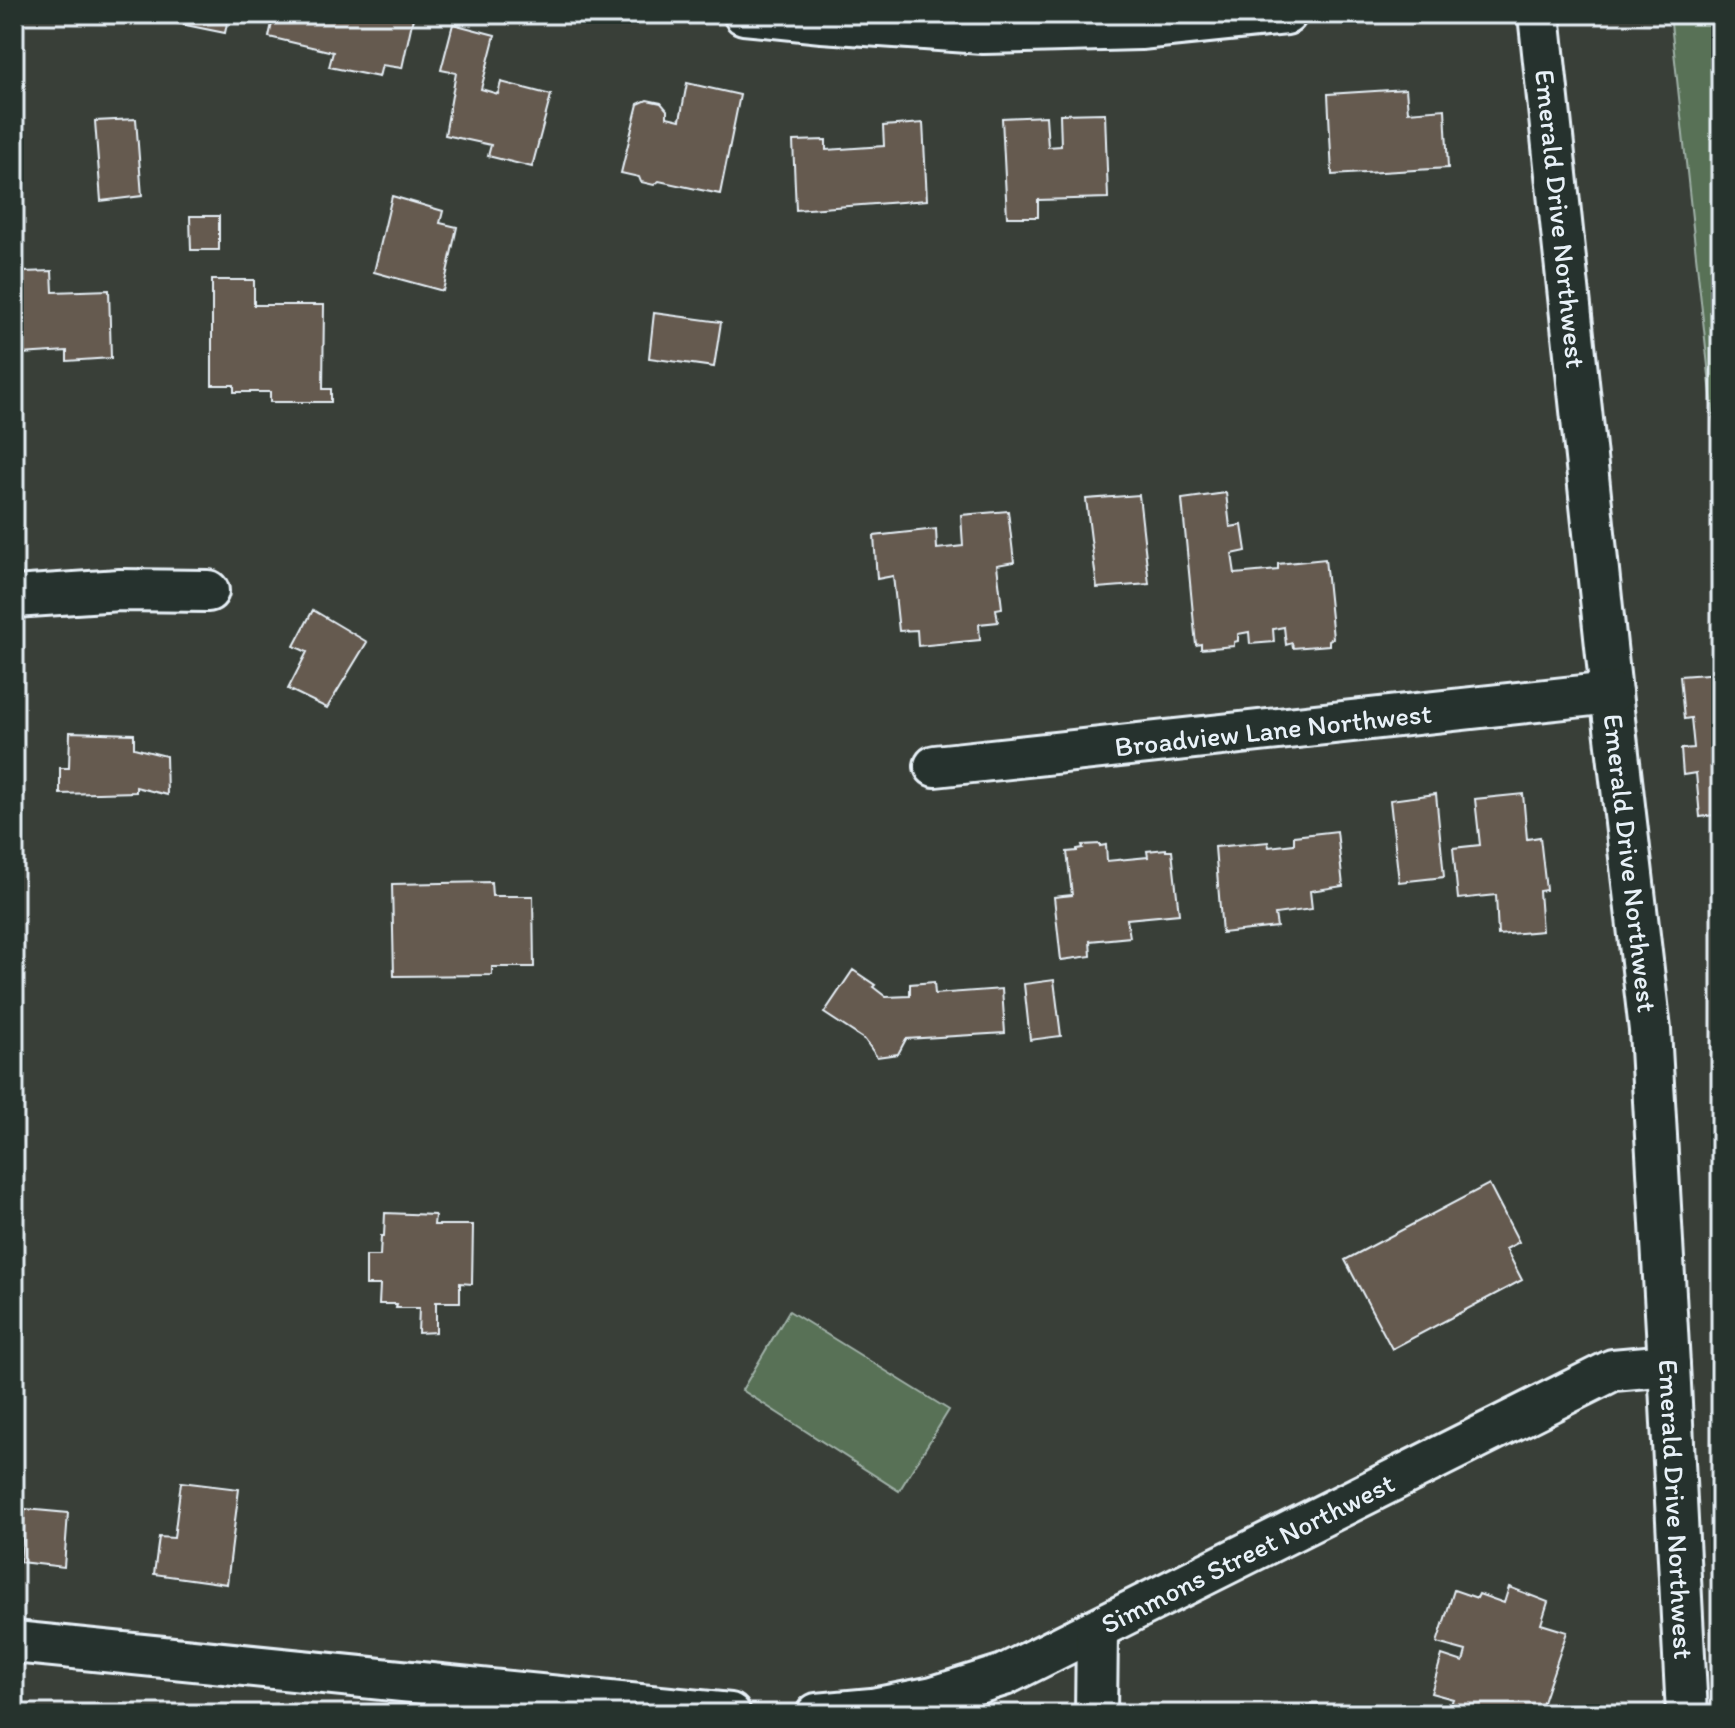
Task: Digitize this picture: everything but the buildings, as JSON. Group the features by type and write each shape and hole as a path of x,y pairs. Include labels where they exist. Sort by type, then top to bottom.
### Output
{"street":[{"path":"744,14 983,33 1140,29 1286,14"},
{"name":"Emerald Drive Northwest","path":"1539,14 1650,1030 1687,1714"},
{"path":"14,597 120,590 208,591"},
{"name":"Broadview Lane Northwest","path":"935,766 1611,693"},
{"name":"Simmons Street Northwest","path":"817,1714 872,1709 933,1697 1004,1675 1613,1370 1669,1365"},
{"path":"1096,1714 1097,1629"},
{"path":"14,1642 730,1714"}],"green space":[{"path":"1670,14 1721,14 1721,487"},
{"path":"789,1311 949,1410 899,1491 742,1390"}]}
